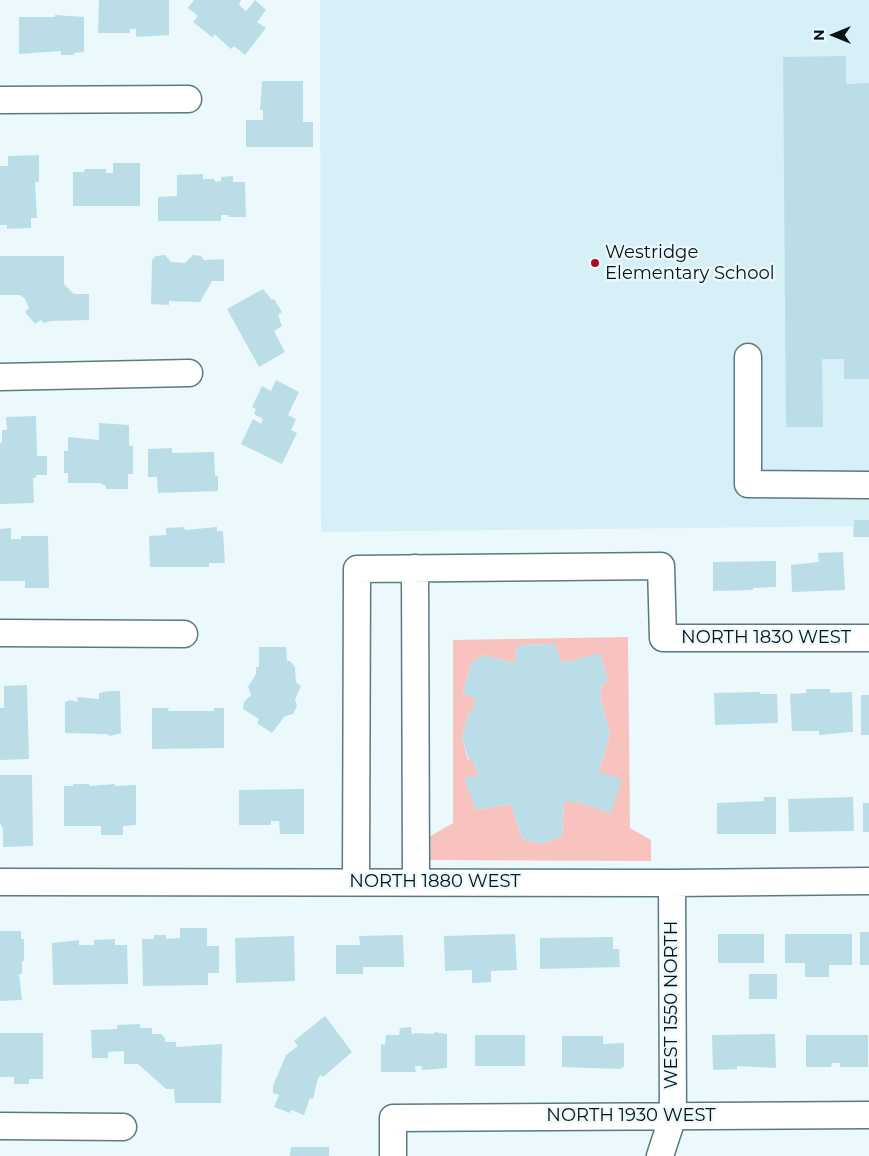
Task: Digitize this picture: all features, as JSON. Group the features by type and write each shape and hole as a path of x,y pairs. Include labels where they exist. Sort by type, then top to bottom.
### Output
{"street":[{"path":"0,100 188,100"},
{"path":"748,357 748,484 869,485"},
{"path":"0,377 189,373"},
{"name":"NORTH 1830 WEST","path":"415,568 661,566 663,638 869,638"},
{"path":"356,882 357,569 415,568 416,882"},
{"path":"0,633 184,634"},
{"name":"NORTH 1880 WEST","path":"0,882 672,883 869,881"},
{"name":"WEST 1550 NORTH","path":"660,1156 672,1116 672,883"},
{"name":"NORTH 1930 WEST","path":"394,1156 393,1118 869,1115"},
{"path":"0,1126 123,1127"}],"shaded area":[{"name":"Westridge Elementary School","path":"320,0 869,0 869,526 321,532"},
{"path":"628,637 630,828 651,840 651,861 428,860 429,837 453,823 453,640","holes":["555,644 562,663 600,654 608,681 602,683 600,696 610,734 599,772 611,813 578,802 564,802 562,836 541,844 522,839 511,804 476,810 478,775 473,760 468,760 462,738 469,712 473,712 475,699 463,693 471,663 484,655 514,663 518,645"]}],"building":[{"path":"99,0 169,0 169,35 136,37 136,29 130,29 130,33 98,33"},
{"path":"194,0 241,0 239,5 246,11 255,0 266,10 257,22 266,28 245,55 234,46 231,49 214,34 213,38 193,22 198,16 188,8"},
{"path":"55,15 84,17 84,52 74,53 74,55 61,55 61,51 19,54 19,17 55,17"},
{"path":"846,56 846,84 869,83 869,379 844,379 844,359 822,359 823,427 786,427 783,57"},
{"path":"262,81 303,81 303,122 313,122 313,147 246,147 246,120 263,120 263,110 260,110"},
{"path":"39,155 39,182 35,182 37,218 31,218 31,228 7,229 7,225 0,225 0,166 8,166 8,156"},
{"path":"113,163 140,163 140,206 73,206 73,172 84,172 85,169 106,169 106,173 113,173"},
{"path":"203,174 203,179 214,179 215,182 221,181 221,177 233,176 233,182 245,182 246,217 221,215 221,221 158,221 158,197 177,196 177,175"},
{"path":"165,255 171,262 185,263 193,255 201,256 204,260 224,259 224,281 212,281 200,302 169,301 169,305 151,304 152,260 156,256"},
{"path":"0,256 64,256 64,284 74,294 89,294 89,320 43,323 41,320 35,324 25,312 29,308 25,299 20,295 0,295"},
{"path":"263,289 272,300 274,299 282,312 278,315 282,326 274,331 285,352 259,367 227,309"},
{"path":"276,380 299,392 288,415 296,419 291,430 297,433 282,464 241,444 253,419 261,424 263,419 254,414 256,409 252,407 262,386 271,391"},
{"path":"36,416 37,456 47,456 47,475 36,475 36,478 33,478 34,503 0,504 0,443 2,443 2,430 7,430 6,417"},
{"path":"99,423 129,425 129,446 133,446 133,474 128,474 128,489 106,489 106,486 99,483 68,483 68,473 64,473 64,451 68,451 68,437 99,440"},
{"path":"172,448 172,453 214,452 215,476 218,476 218,491 158,493 157,477 148,477 148,449"},
{"path":"854,520 869,520 869,537 853,537"},
{"path":"184,527 185,530 217,527 217,531 223,531 225,563 209,563 209,567 150,567 149,536 166,535 166,528"},
{"path":"11,528 11,539 21,539 21,536 48,536 49,588 25,588 25,581 0,581 0,529"},
{"path":"843,552 845,590 792,592 791,565 819,562 818,553"},
{"path":"776,561 776,587 753,588 753,590 713,591 713,562"},
{"path":"555,644 562,663 600,653 608,681 602,683 600,696 610,734 599,772 622,779 611,813 578,802 564,802 562,836 541,844 522,839 511,804 476,810 464,778 478,775 473,760 469,760 462,738 469,712 473,712 475,699 463,693 471,663 484,655 514,663 518,645"},
{"path":"259,647 286,647 287,661 290,661 295,667 296,682 301,686 295,700 297,706 293,714 285,716 272,733 257,723 259,719 243,709 244,702 251,695 248,687 256,674 256,667 259,667"},
{"path":"27,685 29,759 0,760 0,708 4,708 4,686"},
{"path":"806,689 830,689 830,693 852,692 853,732 819,735 819,731 792,731 790,694 806,693"},
{"path":"120,691 121,733 110,736 107,734 65,733 65,702 70,700 78,702 77,697 99,699 99,693"},
{"path":"760,692 760,694 777,694 778,723 715,725 714,693"},
{"path":"861,695 869,695 869,735 861,735"},
{"path":"152,708 169,708 168,711 214,711 214,708 224,708 224,748 152,749"},
{"path":"0,775 32,775 33,846 3,847 3,829 0,823"},
{"path":"73,784 89,784 89,786 136,785 136,825 123,826 123,835 101,835 101,826 64,826 64,786 73,786"},
{"path":"304,789 304,834 280,834 279,821 271,821 271,825 239,825 239,790"},
{"path":"764,797 776,797 776,834 717,834 717,803 764,801"},
{"path":"853,797 854,831 789,832 788,799"},
{"path":"863,803 869,803 869,832 863,832"},
{"path":"180,928 207,928 207,946 219,946 219,973 208,973 208,985 143,986 142,939 154,939 154,935 166,935 166,939 180,938"},
{"path":"0,931 21,931 21,939 24,939 24,961 22,961 22,974 19,974 22,1000 0,1001"},
{"path":"860,932 869,932 869,965 860,965"},
{"path":"515,934 517,970 491,971 491,982 472,983 472,970 445,971 444,936"},
{"path":"718,934 764,934 764,963 718,963"},
{"path":"785,934 852,934 852,965 829,965 829,977 805,977 805,963 785,963"},
{"path":"403,935 404,967 363,967 363,974 336,974 336,945 360,945 359,936"},
{"path":"294,936 295,981 236,983 235,938"},
{"path":"613,937 613,949 619,949 620,967 540,969 540,938"},
{"path":"115,939 115,945 127,945 128,984 53,985 52,943 79,940 79,945 94,945 94,940"},
{"path":"749,974 777,974 777,999 749,999"},
{"path":"325,1016 352,1052 323,1077 321,1075 318,1078 313,1099 310,1098 304,1115 291,1110 290,1113 274,1107 279,1095 273,1093 273,1086 286,1055 298,1046 294,1041"},
{"path":"140,1024 140,1028 152,1028 152,1034 161,1034 165,1038 165,1042 176,1042 176,1047 222,1044 221,1103 175,1103 174,1089 166,1089 138,1064 124,1064 124,1051 108,1052 108,1058 92,1058 91,1030 117,1029 117,1025"},
{"path":"411,1027 412,1035 414,1033 434,1034 434,1032 447,1034 447,1068 422,1070 421,1066 415,1066 416,1072 381,1072 381,1044 385,1045 386,1035 399,1035 400,1028"},
{"path":"0,1033 43,1033 43,1079 29,1079 29,1084 14,1084 14,1077 0,1077"},
{"path":"775,1034 776,1068 737,1066 737,1069 713,1070 712,1035"},
{"path":"475,1035 525,1035 525,1066 475,1066"},
{"path":"806,1035 868,1035 868,1067 840,1067 840,1063 832,1063 831,1067 806,1067"},
{"path":"562,1036 603,1036 603,1044 624,1043 624,1066 620,1069 562,1067"},
{"path":"291,1147 329,1147 329,1156 290,1156"}],"place":[{"name":"Westridge Elementary School","path":"595,263"}]}
